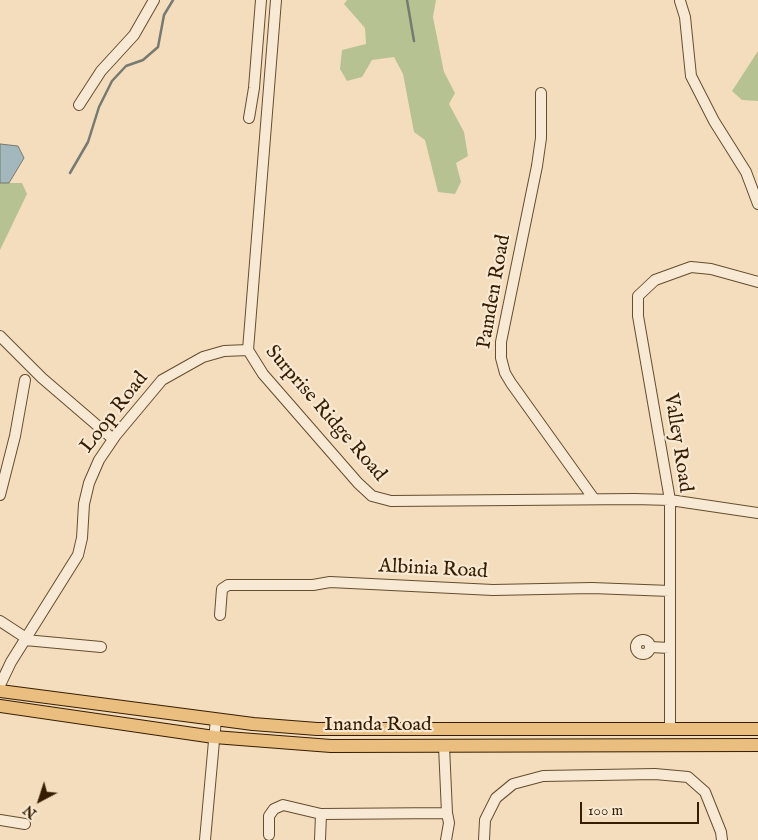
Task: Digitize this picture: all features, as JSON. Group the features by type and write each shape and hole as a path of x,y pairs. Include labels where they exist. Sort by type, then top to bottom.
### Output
{"main road":[{"name":"Inanda Road","path":"0,691 307,729 758,729"},
{"path":"72,700 73,709 98,715 103,719"},
{"name":"Inanda Road","path":"0,706 214,736 313,745 758,745"},
{"path":"307,729 313,745"}],"street":[{"path":"78,105 101,71 130,41 154,0"},
{"path":"249,118 261,0"},
{"name":"Surprise Ridge Road","path":"276,0 248,350 263,374 351,475 368,493 378,498 400,501 670,500 758,513"},
{"path":"680,1 685,17 691,76 714,121 746,172 758,204"},
{"name":"Pamden Road","path":"541,93 540,150 501,342 501,358 504,372 510,383 594,500"},
{"name":"Valley Road","path":"670,729 670,500 638,316 638,296 654,280 674,271 691,267 711,269 758,281"},
{"path":"0,336 42,378 113,440"},
{"name":"Loop Road","path":"0,685 78,555 82,538 86,492 96,465 113,440 162,380 203,357 224,351 248,350"},
{"path":"0,495 15,436 25,380"},
{"name":"Albinia Road","path":"220,615 222,589 228,586 313,585 330,582 493,590 608,588 670,591"},
{"path":"0,621 26,639 101,648"},
{"path":"650,647 670,648"},
{"path":"205,840 216,719"},
{"path":"444,746 449,828 446,840"},
{"path":"484,840 485,820 496,798 513,784 543,776 655,774 688,777 705,792 721,832 722,840"},
{"path":"269,835 269,816 279,806 290,805 321,814 447,813"},
{"path":"320,840 321,814"},
{"path":"0,820 25,824"}],"green space":[{"path":"347,0 436,0 433,17 444,72 455,93 449,104 464,132 468,156 456,163 461,182 455,194 438,192 425,140 414,132 403,74 394,57 372,60 362,77 347,81 340,69 342,50 366,44 365,28 344,4"},
{"path":"758,51 758,101 742,100 732,91"},
{"path":"0,183 22,183 27,194 0,250"}],"shaded area":[{"path":"0,144 18,146 24,158 9,183 0,183"}],"waterway":[{"path":"70,173 88,142 99,107 112,81 126,66 143,60 158,47 164,15 173,0"},
{"path":"407,0 414,41"}]}
